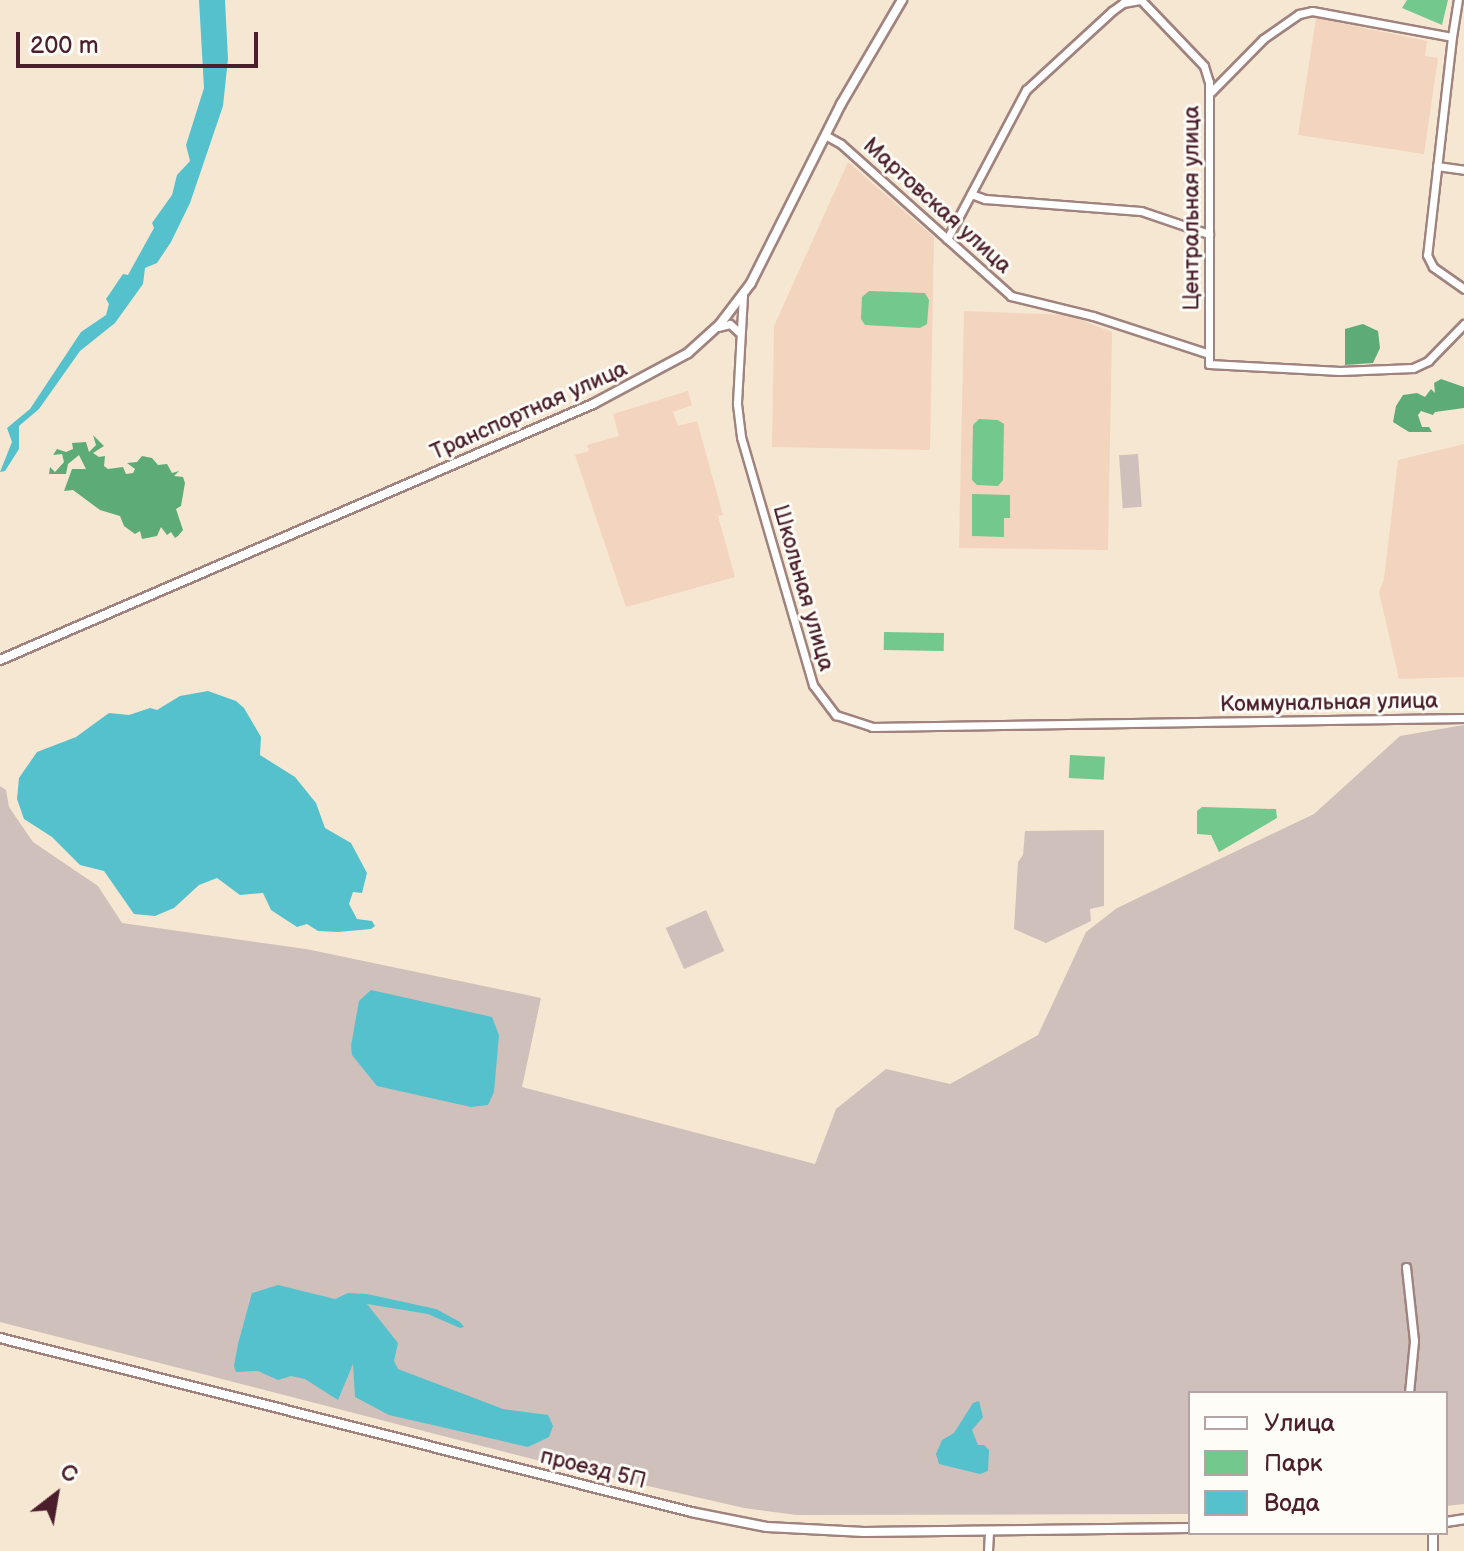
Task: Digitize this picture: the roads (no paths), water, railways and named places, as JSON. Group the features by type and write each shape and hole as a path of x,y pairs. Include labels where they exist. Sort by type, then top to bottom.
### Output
{"street":[{"name":"Транспортная улица","path":"0,660 593,404 679,360 718,327 743,295 859,70 902,0"},
{"path":"947,239 1026,90 1118,6 1141,0 1204,66 1215,72 1229,72"},
{"path":"1309,0 1312,11 1452,37"},
{"path":"1458,0 1428,261 1464,289"},
{"name":"Центральная улица","path":"1209,354 1211,92 1279,27 1299,14 1312,11"},
{"path":"1204,66 1211,92"},
{"name":"Мартовская улица","path":"825,135 841,144 1015,299 1093,316 1209,354"},
{"path":"1437,166 1464,170"},
{"path":"971,194 985,199 1141,211 1209,234"},
{"name":"Школьная улица","path":"743,295 737,404 741,437 813,685 827,708 845,720 872,727 1195,723"},
{"path":"718,327 730,324 739,332"},
{"path":"1209,354 1209,364 1340,371 1413,368 1428,361 1464,324"},
{"name":"Коммунальная улица","path":"1195,723 1464,718"},
{"path":"1406,1267 1414,1341 1409,1391"},
{"name":"проезд 5П","path":"0,1338 732,1521 798,1531 1188,1528"},
{"path":"988,1551 989,1531"}],"water":[{"path":"199,0 225,0 228,59 223,106 190,203 171,242 157,263 145,268 143,284 115,323 80,351 39,409 19,426 19,449 5,471 0,472 12,442 7,428 30,409 81,332 106,315 109,304 106,299 123,274 128,275 154,228 152,223 172,195 177,175 190,161 186,145 204,88"},
{"path":"208,691 236,701 244,708 261,737 260,755 295,777 316,803 325,828 351,843 367,873 362,893 353,892 349,904 357,919 372,921 375,926 371,929 338,932 318,931 307,924 297,927 271,910 263,893 240,895 217,878 199,885 174,908 155,916 134,914 104,871 80,865 52,837 24,819 17,799 19,778 37,752 76,737 109,713 129,715 150,708 157,710 180,696"},
{"path":"371,990 492,1017 499,1035 494,1092 488,1105 471,1107 377,1086 352,1055 351,1046 359,1001"},
{"path":"278,1285 335,1299 348,1293 367,1294 436,1309 460,1322 464,1327 428,1314 367,1304 398,1343 394,1361 398,1369 503,1409 548,1415 553,1426 549,1437 528,1447 389,1415 355,1397 353,1364 338,1400 305,1379 291,1376 278,1380 258,1371 236,1372 234,1366 238,1344 252,1293"},
{"path":"979,1401 983,1417 972,1430 978,1445 984,1445 989,1450 988,1471 980,1474 939,1464 936,1454 942,1440 954,1433 973,1403"}]}
